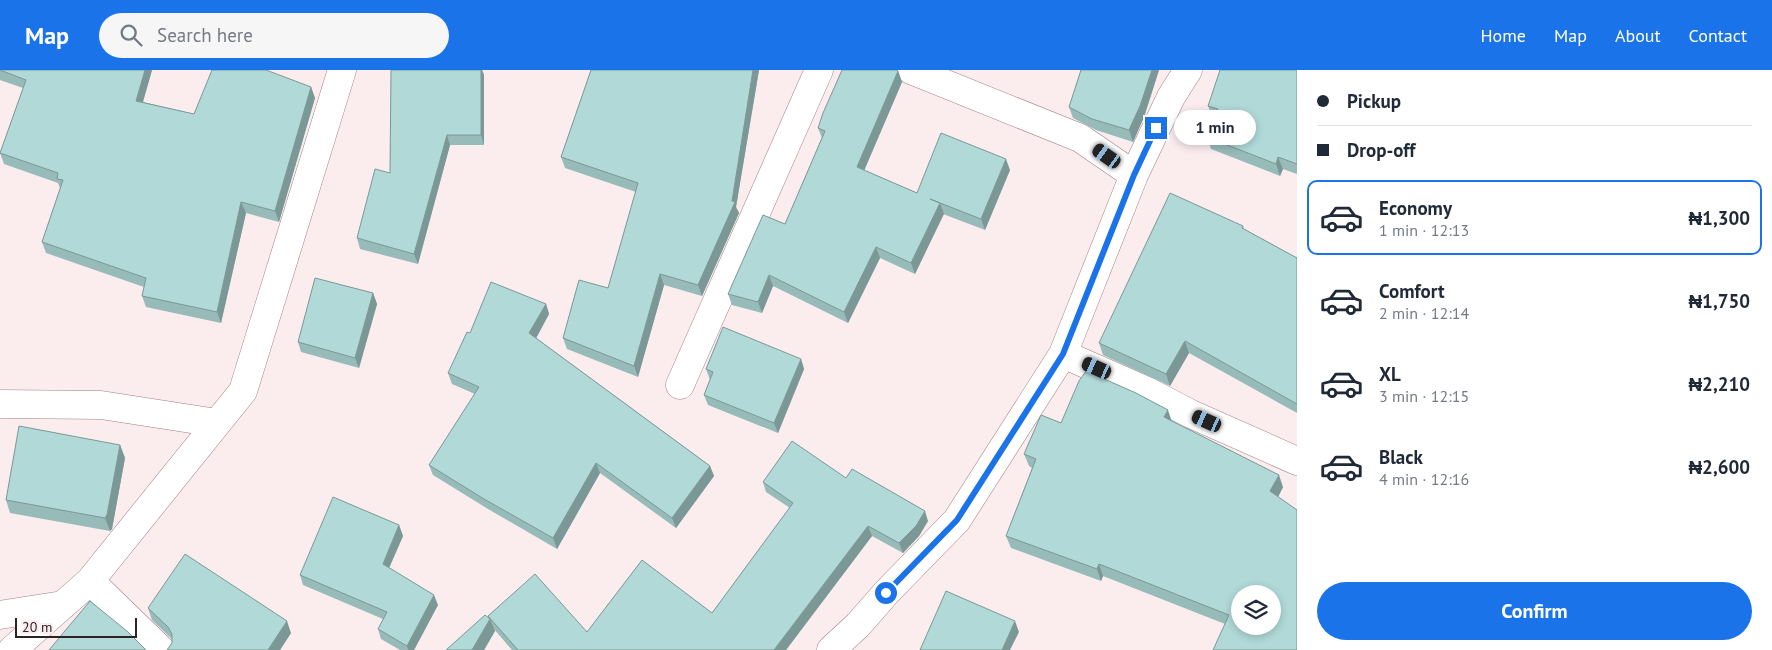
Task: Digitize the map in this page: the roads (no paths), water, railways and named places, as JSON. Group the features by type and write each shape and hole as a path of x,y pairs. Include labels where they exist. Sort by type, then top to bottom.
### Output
{"street":[{"path":"12,650 90,581 243,391 342,70"},
{"path":"680,385 819,70"},
{"path":"911,70 1080,138 1134,175"},
{"path":"831,650 858,626 886,593 957,520 1063,354 1134,175 1170,97 1188,70"},
{"path":"1063,354 1148,390 1191,414 1297,461"},
{"path":"0,404 101,406 217,423"},
{"path":"90,581 161,650"},
{"path":"0,615 63,605"}]}
